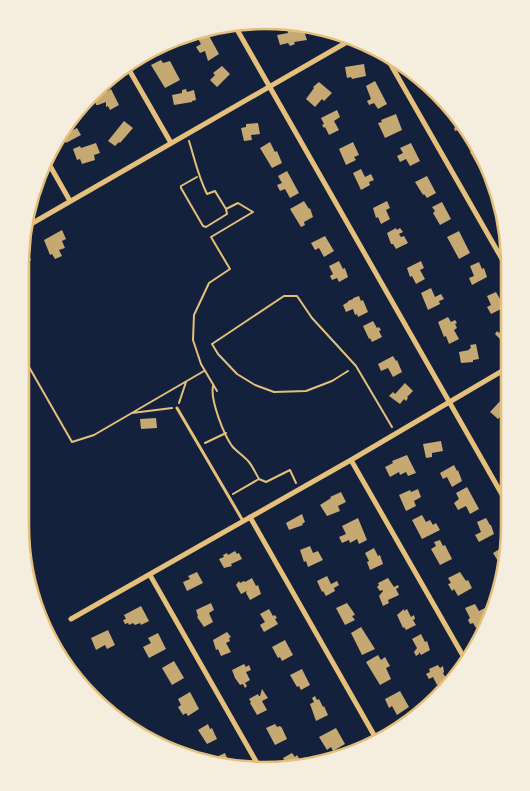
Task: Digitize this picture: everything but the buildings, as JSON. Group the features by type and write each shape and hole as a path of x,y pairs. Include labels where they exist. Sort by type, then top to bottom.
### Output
{"street":[{"path":"238,31 501,493"},
{"path":"32,223 345,43"},
{"path":"392,66 501,257"},
{"path":"130,72 171,143"},
{"path":"51,167 70,201"},
{"path":"71,619 351,460 501,372"},
{"path":"351,460 462,655"},
{"path":"250,517 374,735"},
{"path":"150,575 256,762"}],"lane":[{"path":"177,408 244,521"}],"path":[{"path":"187,134 198,168 198,176 207,194 215,191 226,209 227,214 206,227 203,226 181,188 181,186 198,176"},
{"path":"216,391 201,364 194,340 194,315 209,283 230,269 211,237 253,212 238,203 226,209"},
{"path":"348,371 332,381 306,391 274,392 255,385 237,374 218,354 212,344 284,296 297,296 312,318 356,366 396,434"},
{"path":"29,367 72,442 94,435 204,371"},
{"path":"132,413 177,408 186,382"},
{"path":"213,386 212,392 215,404 231,445 249,461 259,479 266,482 290,470 300,489"},
{"path":"200,446 226,433"},
{"path":"229,496 259,479"}]}
